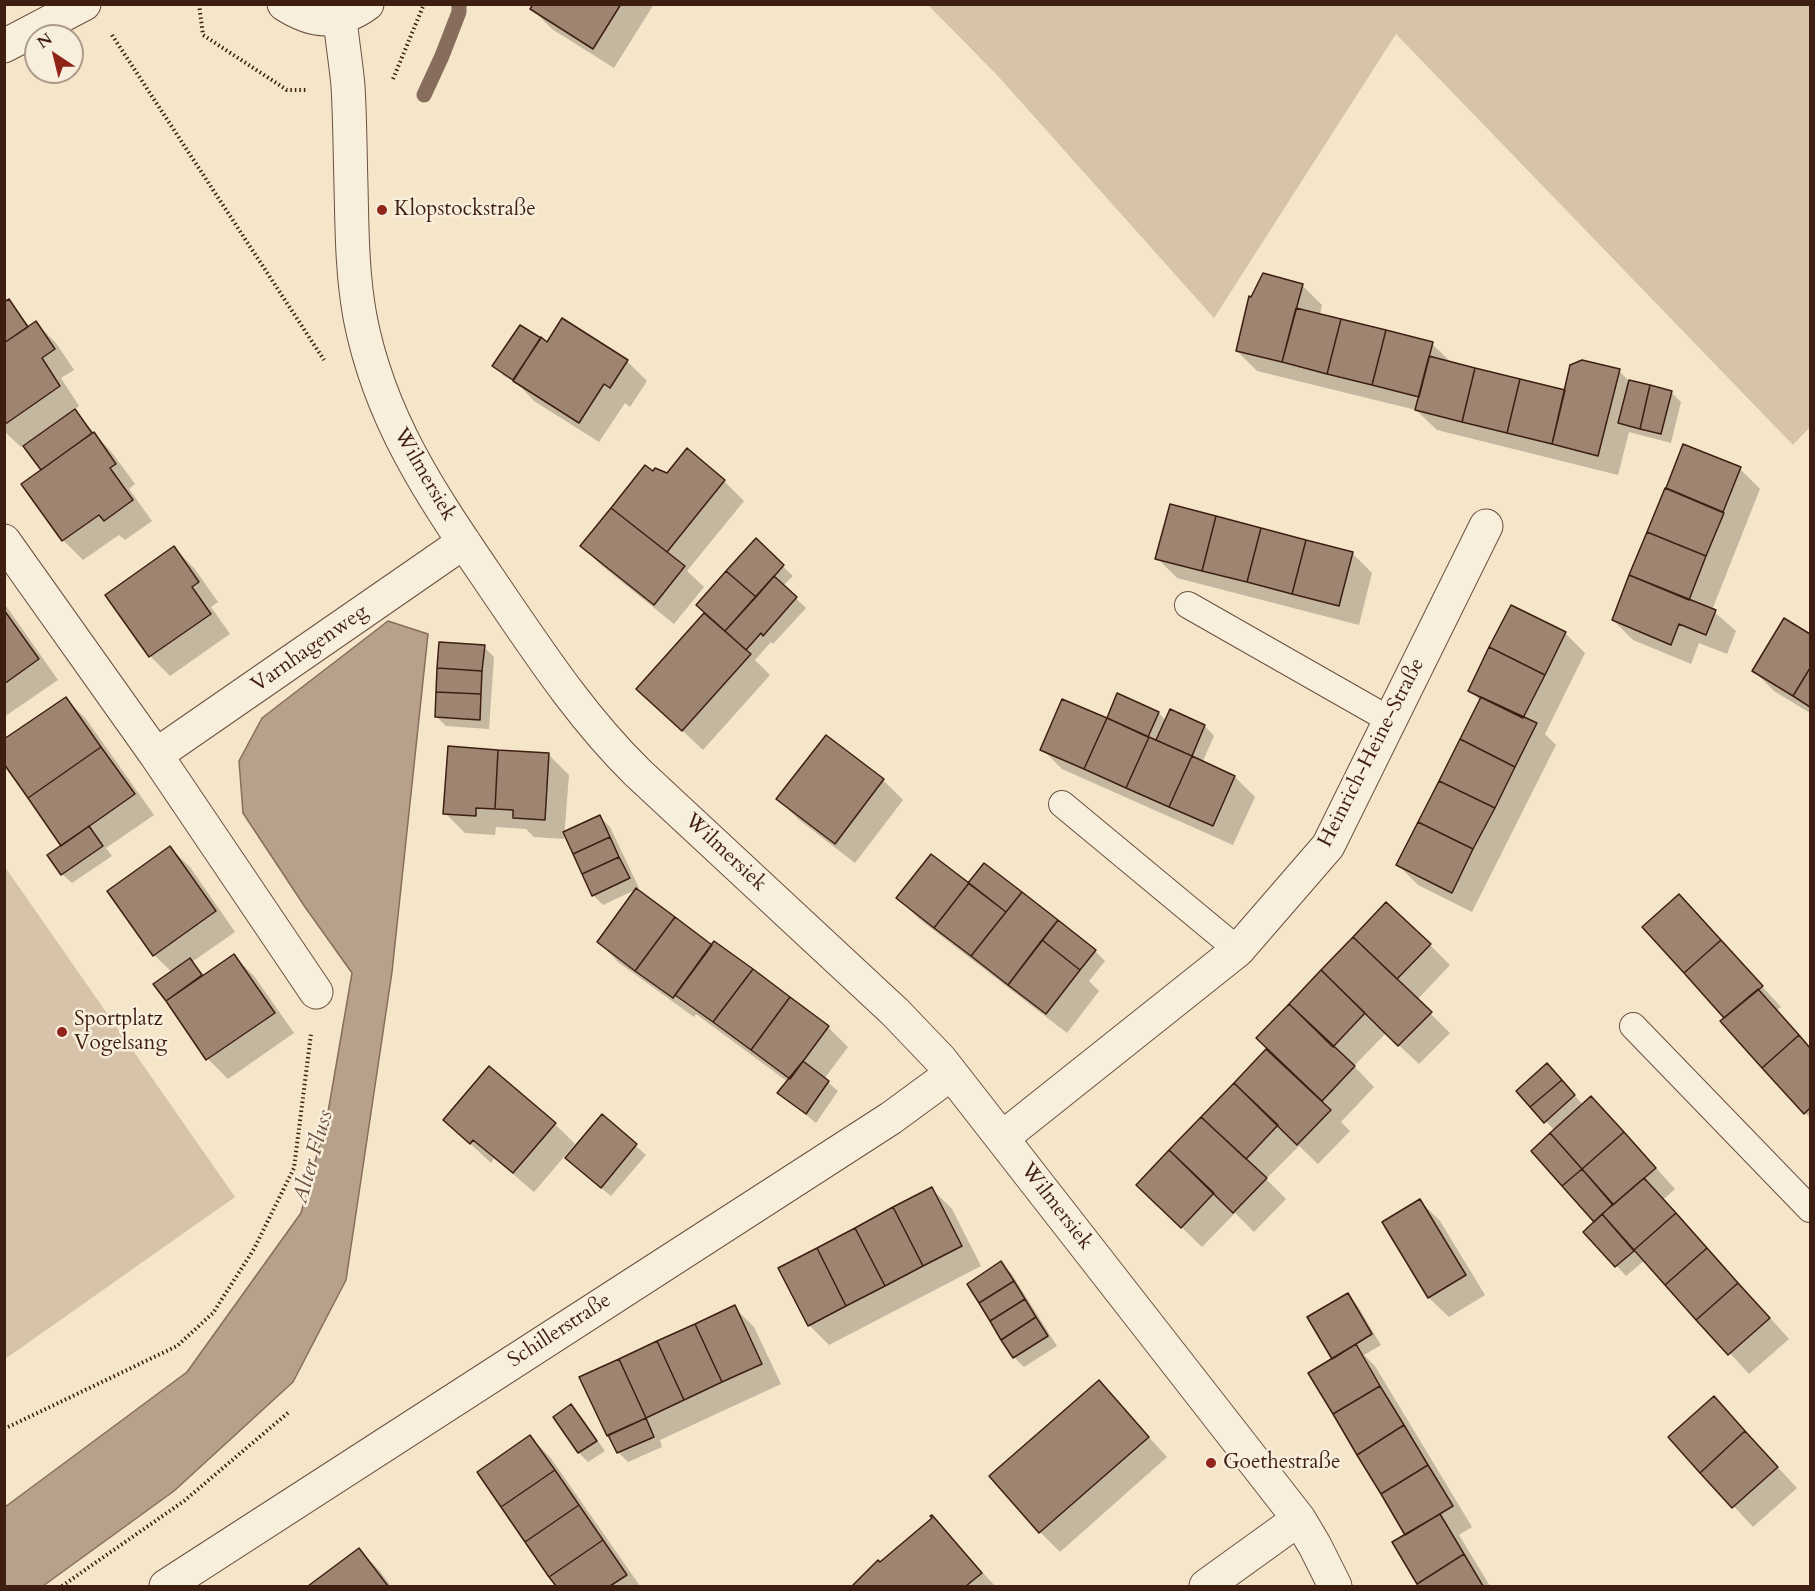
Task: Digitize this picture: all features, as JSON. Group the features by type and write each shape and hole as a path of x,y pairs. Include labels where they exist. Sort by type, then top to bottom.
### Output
{"street":[{"path":"4,45 84,4"},
{"path":"284,4 299,14 320,19 353,11"},
{"name":"Wilmersiek","path":"353,11 348,87 356,292 365,339 381,393 400,439 423,478 566,691 610,744 655,789 895,1012 951,1074 1299,1520 1335,1587"},
{"name":"Heinrich-Heine-Straße","path":"1002,1138 1238,950 1328,846 1486,526"},
{"path":"4,541 156,755 316,992"},
{"name":"Varnhagenweg","path":"156,755 464,542"},
{"name":"Schillerstraße","path":"166,1587 891,1118 951,1074"},
{"path":"1206,1587 1299,1520"}],"lane":[{"path":"1188,605 1390,720"},
{"path":"1062,804 1238,950"},
{"path":"1633,1026 1810,1209"}],"path":[{"path":"110,33 329,368"},
{"path":"4,1430 177,1346 213,1313 254,1249 294,1168 316,992"},
{"path":"62,1587 184,1501 289,1412"}],"shaded area":[{"path":"928,5 1810,5 1810,427 1793,445 1396,34 1214,318 997,75"},
{"path":"388,621 428,634 392,972 346,1280 293,1382 174,1491 43,1586 5,1586 5,1507 187,1372 301,1213 327,1118 352,973 243,813 239,761 262,718"},
{"name":"Sportplatz Vogelsang","path":"5,867 235,1197 4,1359"}],"building":[{"path":"533,4 621,4 593,49 530,9"},
{"path":"1263,273 1303,284 1282,362 1236,351 1249,296 1251,297"},
{"path":"9,299 28,327 4,343 4,302"},
{"path":"1296,308 1341,319 1327,374 1282,362"},
{"path":"562,318 628,360 610,388 604,384 579,423 513,381 541,337 547,342"},
{"path":"1341,319 1386,330 1372,385 1327,374"},
{"path":"36,321 55,349 42,358 60,386 4,425 4,343"},
{"path":"520,325 541,338 513,380 492,366"},
{"path":"1386,330 1433,342 1419,397 1372,385"},
{"path":"1429,356 1475,368 1462,422 1415,410"},
{"path":"1582,360 1620,369 1598,456 1552,444 1570,365"},
{"path":"1475,368 1520,379 1507,433 1462,422"},
{"path":"1520,379 1565,390 1552,444 1507,433"},
{"path":"1629,380 1650,385 1640,429 1618,423"},
{"path":"1650,385 1672,391 1661,434 1640,429"},
{"path":"75,409 92,433 41,470 23,446"},
{"path":"94,432 116,464 110,468 133,500 104,521 99,515 62,541 21,484"},
{"path":"1683,444 1741,467 1723,512 1666,488"},
{"path":"687,448 725,480 667,552 611,508 645,465 653,471 655,468 667,473"},
{"path":"1665,488 1724,513 1706,556 1647,532"},
{"path":"1170,504 1216,516 1202,571 1155,559"},
{"path":"611,508 685,566 654,605 580,546"},
{"path":"1216,516 1261,528 1247,582 1202,571"},
{"path":"1261,528 1306,540 1292,594 1247,582"},
{"path":"1647,532 1706,556 1689,600 1629,575"},
{"path":"756,538 784,565 756,597 726,571"},
{"path":"1306,540 1353,552 1339,606 1292,594"},
{"path":"174,546 199,582 192,587 211,614 149,657 105,595"},
{"path":"726,571 756,597 725,631 696,605"},
{"path":"1629,575 1716,610 1706,635 1679,624 1671,645 1612,620"},
{"path":"774,576 797,597 763,636 761,633 746,650 725,631"},
{"path":"1511,605 1566,632 1545,675 1489,647"},
{"path":"4,610 39,659 4,684"},
{"path":"704,613 751,654 682,731 636,689"},
{"path":"1784,618 1810,634 1810,668 1793,696 1752,671"},
{"path":"439,642 485,645 482,671 437,668"},
{"path":"1489,647 1545,675 1523,718 1468,691"},
{"path":"437,668 482,671 481,694 436,692"},
{"path":"1810,668 1810,707 1793,696"},
{"path":"436,692 481,694 480,720 435,717"},
{"path":"1117,693 1159,712 1148,737 1107,718"},
{"path":"66,697 101,747 28,798 4,764 4,739"},
{"path":"1481,697 1537,723 1515,767 1460,739"},
{"path":"1062,699 1107,718 1084,769 1040,750"},
{"path":"1170,709 1205,725 1192,756 1156,740"},
{"path":"1107,718 1149,737 1126,788 1084,769"},
{"path":"826,735 884,779 835,844 776,799"},
{"path":"1149,737 1192,756 1169,807 1126,788"},
{"path":"1460,739 1515,767 1495,808 1439,781"},
{"path":"448,746 498,750 495,809 476,808 476,816 443,814"},
{"path":"101,747 135,794 61,846 28,798"},
{"path":"498,750 549,753 545,820 513,818 513,810 495,809"},
{"path":"1192,756 1235,776 1213,826 1169,807"},
{"path":"1439,781 1495,808 1473,849 1418,822"},
{"path":"600,815 610,837 573,854 563,832"},
{"path":"1418,822 1473,849 1452,893 1396,865"},
{"path":"89,826 103,846 61,875 47,855"},
{"path":"610,837 619,857 582,874 573,854"},
{"path":"170,846 216,911 153,956 107,891"},
{"path":"931,854 969,883 934,928 896,898"},
{"path":"619,857 630,878 592,896 582,874"},
{"path":"984,863 1022,892 1006,912 968,883"},
{"path":"969,883 1006,912 971,956 934,928"},
{"path":"636,888 675,917 635,971 597,942"},
{"path":"1022,892 1058,920 1008,985 971,956"},
{"path":"1679,894 1721,940 1684,973 1642,927"},
{"path":"1386,902 1431,944 1397,979 1353,937"},
{"path":"675,917 712,945 673,998 635,971"},
{"path":"1058,920 1096,950 1080,970 1042,940"},
{"path":"1353,937 1432,1012 1398,1046 1321,970"},
{"path":"1042,940 1080,970 1046,1014 1008,985"},
{"path":"1721,940 1763,986 1724,1018 1684,973"},
{"path":"714,941 753,969 713,1022 675,995"},
{"path":"234,954 275,1013 206,1060 166,1001"},
{"path":"190,958 202,975 166,1001 153,984"},
{"path":"753,969 790,997 751,1050 713,1022"},
{"path":"1321,970 1365,1013 1333,1047 1289,1004"},
{"path":"1758,989 1799,1035 1762,1068 1720,1021"},
{"path":"790,997 829,1026 790,1079 751,1050"},
{"path":"1289,1004 1355,1066 1322,1101 1256,1038"},
{"path":"1799,1035 1810,1048 1810,1108 1804,1114 1762,1068"},
{"path":"1266,1049 1331,1110 1297,1145 1234,1083"},
{"path":"803,1061 829,1081 806,1114 777,1093"},
{"path":"1547,1063 1562,1080 1530,1107 1516,1091"},
{"path":"489,1066 556,1123 513,1173 473,1140 470,1144 443,1120"},
{"path":"1562,1080 1575,1095 1544,1123 1530,1107"},
{"path":"1234,1083 1278,1125 1246,1159 1201,1117"},
{"path":"1591,1096 1624,1132 1582,1169 1550,1133"},
{"path":"602,1114 637,1144 601,1188 565,1158"},
{"path":"1201,1117 1267,1178 1233,1213 1169,1150"},
{"path":"1624,1132 1656,1168 1613,1205 1582,1169"},
{"path":"1550,1133 1582,1169 1562,1186 1531,1151"},
{"path":"1169,1150 1214,1193 1181,1228 1136,1185"},
{"path":"1582,1169 1613,1204 1594,1222 1562,1186"},
{"path":"1644,1178 1676,1213 1634,1250 1602,1214"},
{"path":"932,1187 962,1246 923,1266 893,1207"},
{"path":"1420,1199 1466,1275 1428,1298 1382,1222"},
{"path":"893,1207 923,1266 885,1286 855,1228"},
{"path":"1676,1213 1707,1248 1665,1285 1634,1250"},
{"path":"1602,1214 1634,1251 1615,1267 1583,1232"},
{"path":"855,1228 885,1286 846,1306 817,1248"},
{"path":"817,1248 846,1306 808,1326 778,1268"},
{"path":"1707,1248 1738,1283 1696,1320 1665,1285"},
{"path":"1001,1261 1014,1281 979,1303 967,1284"},
{"path":"1014,1281 1025,1299 990,1321 979,1303"},
{"path":"1738,1283 1770,1318 1728,1355 1696,1320"},
{"path":"1348,1293 1372,1334 1332,1359 1307,1317"},
{"path":"1025,1299 1036,1317 1001,1340 990,1321"},
{"path":"735,1305 762,1364 722,1382 695,1324"},
{"path":"1036,1317 1048,1336 1013,1358 1001,1340"},
{"path":"695,1324 722,1382 684,1400 657,1341"},
{"path":"657,1341 684,1400 646,1418 619,1359"},
{"path":"1356,1344 1380,1386 1333,1414 1308,1373"},
{"path":"619,1359 646,1418 607,1436 579,1377"},
{"path":"1099,1380 1149,1437 1039,1533 989,1476"},
{"path":"1380,1386 1404,1425 1357,1455 1333,1414"},
{"path":"1714,1396 1745,1431 1700,1473 1668,1437"},
{"path":"571,1404 597,1441 578,1453 553,1417"},
{"path":"646,1418 654,1437 617,1453 608,1435"},
{"path":"1404,1425 1428,1465 1381,1494 1357,1455"},
{"path":"1745,1431 1778,1467 1732,1508 1700,1473"},
{"path":"530,1435 555,1470 501,1507 477,1472"},
{"path":"1428,1465 1453,1506 1405,1535 1381,1494"},
{"path":"555,1470 579,1505 525,1542 501,1507"},
{"path":"579,1505 603,1540 549,1577 525,1542"},
{"path":"1440,1514 1464,1554 1417,1584 1392,1542"},
{"path":"932,1515 982,1573 966,1586 852,1586 878,1560 880,1562 932,1518 930,1516"},
{"path":"603,1540 627,1575 610,1586 556,1586 549,1577"},
{"path":"359,1548 388,1586 308,1586"},
{"path":"1464,1554 1483,1586 1418,1586 1417,1584"}],"waterway":[{"name":"Alter Fluss","path":"424,95 459,12 459,4"}],"place":[{"name":"Klopstockstraße","path":"382,210"},
{"name":"Sportplatz Vogelsang","path":"62,1032"},
{"name":"Goethestraße","path":"1211,1463"}]}
